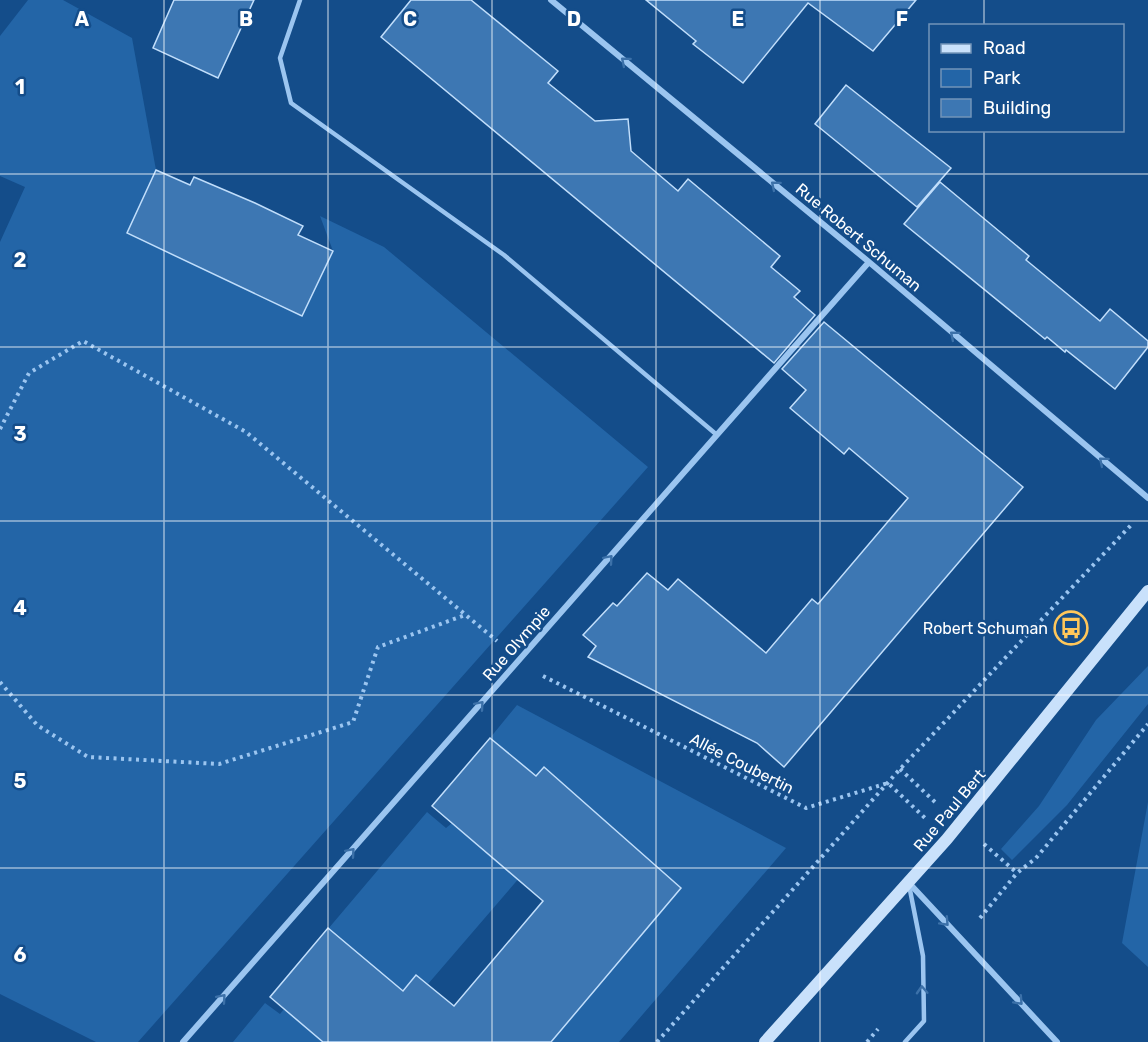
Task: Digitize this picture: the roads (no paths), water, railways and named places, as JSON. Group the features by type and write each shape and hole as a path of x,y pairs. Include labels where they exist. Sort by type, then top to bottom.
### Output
{"street":[{"name":"Rue Robert Schuman","path":"551,0 869,262 1148,498"},
{"name":"Rue Olympie","path":"183,1042 869,262"},
{"name":"Rue Paul Bert","path":"765,1042 909,884 1148,591"},
{"path":"909,884 1057,1042"}],"lane":[{"path":"300,0 280,58 291,103 504,255 717,435"},
{"path":"905,1042 924,1021 923,956 909,884"}],"place":[{"name":"Robert Schuman","path":"1071,628"}]}
